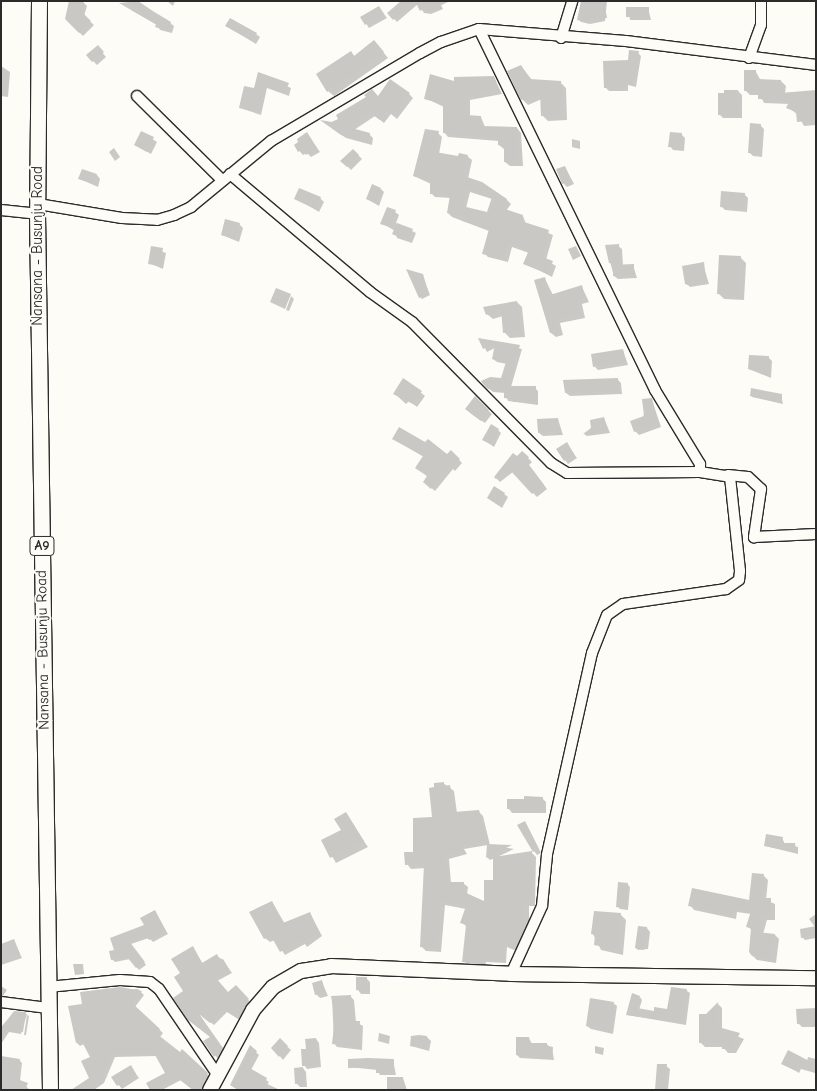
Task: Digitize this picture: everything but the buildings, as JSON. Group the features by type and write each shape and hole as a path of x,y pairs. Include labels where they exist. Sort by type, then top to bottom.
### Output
{"main road":[{"name":"Nansana - Busunju Road","path":"39,1 38,209 50,1090"}],"street":[{"path":"561,38 572,1"},
{"path":"749,58 761,25 761,1"},
{"path":"1,210 38,209 157,220 191,207 271,141 420,53 441,42 479,29 561,38 626,41 816,65"},
{"path":"479,29 655,390 696,458 700,472"},
{"path":"138,96 226,177 370,292 412,322 550,463 567,473 700,472 748,477 761,490 754,537 816,534"},
{"path":"511,974 542,906 547,855 592,653 607,615 623,604 726,589 739,580 731,480 728,474"},
{"path":"210,1090 253,1010 273,987 301,971 331,966 511,974 816,978"},
{"path":"48,987 120,980 150,982 159,989 217,1074"},
{"path":"1,1002 48,1008"}]}
